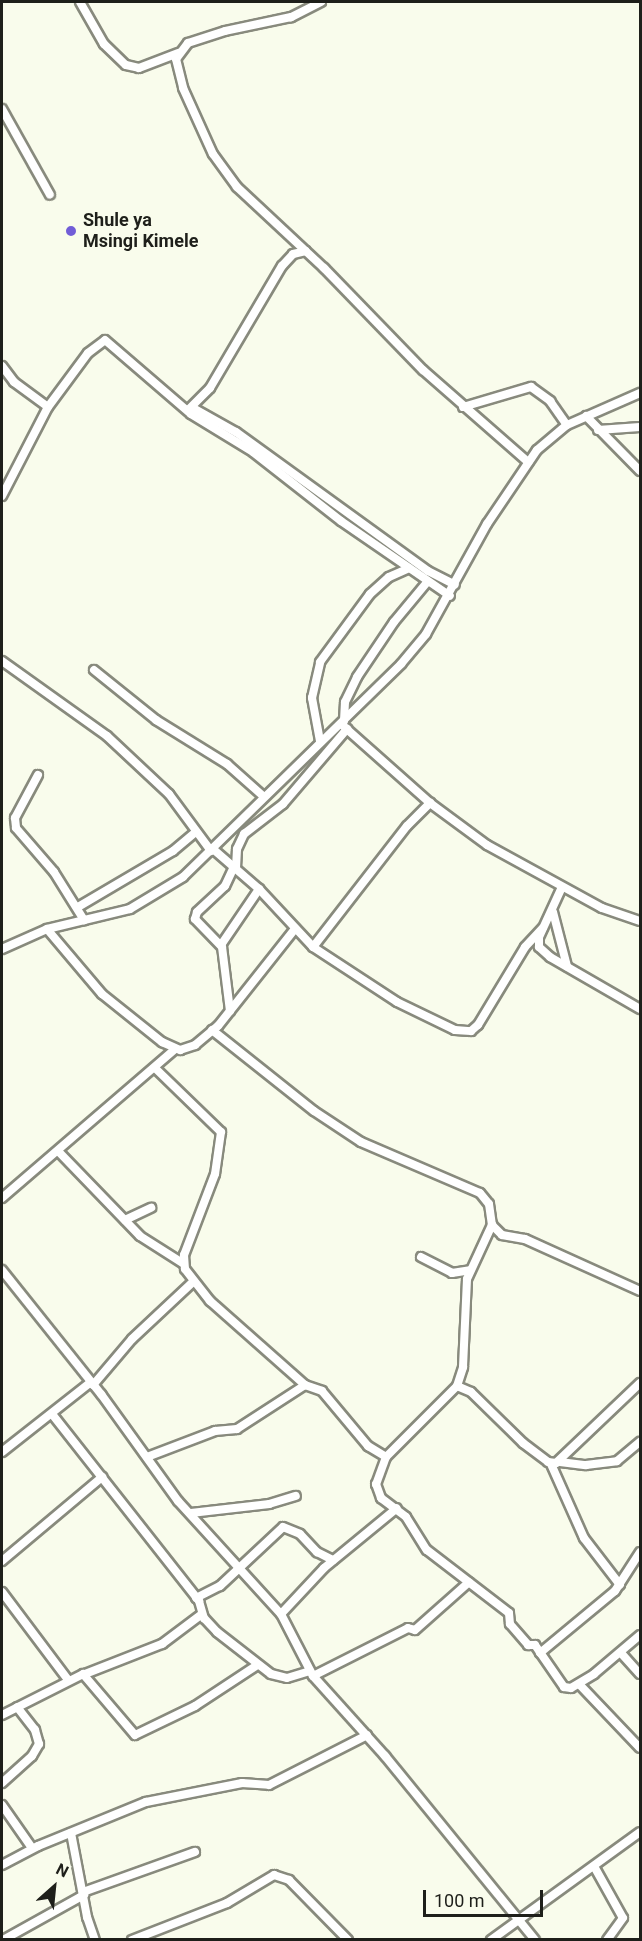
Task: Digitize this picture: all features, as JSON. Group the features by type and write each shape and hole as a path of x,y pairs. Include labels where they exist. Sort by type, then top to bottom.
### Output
{"street":[{"path":"80,2 104,44 126,64 139,68 178,53 202,37 291,17 321,2"},
{"path":"178,53 176,66 180,81 222,169 463,407 528,462"},
{"path":"2,109 50,195"},
{"path":"190,410 223,366 282,266 293,254 306,251"},
{"path":"2,496 48,407 88,353 103,340 190,410 253,452 450,596"},
{"path":"2,366 14,382 48,407"},
{"path":"463,407 531,387 550,401 567,425"},
{"path":"230,1011 227,962 221,945 197,924 195,915 225,886 235,868 237,849 244,834 283,804 344,725 401,664 450,596 487,524 528,462 567,425 640,393"},
{"path":"190,410 236,432 428,571 455,585"},
{"path":"586,416 640,471"},
{"path":"598,430 640,426"},
{"path":"320,741 312,698 320,662 370,594 389,577 409,568"},
{"path":"344,725 345,702 357,677 394,622 428,581"},
{"path":"2,661 107,736 164,789 195,832 212,850 259,889 314,947 426,1018 466,1032 478,1024 525,947 543,928"},
{"path":"94,670 156,720 227,764 263,796"},
{"path":"2,949 47,929 108,917 151,899 183,877 320,741 344,725"},
{"path":"344,725 430,803 487,845 562,887 640,921"},
{"path":"38,775 15,818 16,828 54,872 78,907 84,920"},
{"path":"314,947 407,826 430,803"},
{"path":"78,907 172,851 195,832"},
{"path":"562,887 543,928 539,946 567,966 640,1009"},
{"path":"221,945 259,889"},
{"path":"553,907 554,928 567,966"},
{"path":"47,929 102,994 175,1049 187,1049 212,1030 230,1011 296,929"},
{"path":"212,1030 314,1111 362,1142 480,1193 489,1204 492,1225 470,1270 462,1324 463,1367 457,1386 386,1457 376,1489 397,1508 425,1549 509,1612 510,1624 540,1653 564,1687 579,1684 621,1653 640,1635"},
{"path":"2,1198 175,1049"},
{"path":"155,1068 221,1132 215,1174 186,1248 184,1264"},
{"path":"58,1151 140,1236 184,1264 193,1282 248,1337 305,1385 322,1391 368,1446 386,1457"},
{"path":"124,1220 152,1208"},
{"path":"492,1225 502,1235 525,1239 640,1291"},
{"path":"421,1257 452,1273 470,1270"},
{"path":"2,1270 191,1513 237,1568 281,1614 312,1673 367,1735 520,1918 535,1940"},
{"path":"2,1452 92,1384 132,1339 193,1282"},
{"path":"555,1463 640,1383"},
{"path":"147,1457 215,1431 237,1429 305,1385"},
{"path":"457,1386 471,1392 523,1443 555,1463 586,1465 617,1461 640,1442"},
{"path":"52,1414 196,1598 202,1614 256,1666 279,1678 312,1673 408,1628 415,1630 469,1582"},
{"path":"555,1463 584,1538 620,1585"},
{"path":"2,1561 102,1477"},
{"path":"191,1513 269,1504 296,1496"},
{"path":"281,1614 333,1560 397,1508"},
{"path":"196,1598 220,1586 284,1527 300,1534 317,1552 333,1560"},
{"path":"540,1653 620,1585 640,1552"},
{"path":"2,1592 68,1680"},
{"path":"2,1715 68,1680 162,1644 202,1614"},
{"path":"621,1653 640,1674"},
{"path":"85,1674 135,1735 188,1711 243,1678 256,1666"},
{"path":"579,1684 640,1748"},
{"path":"2,1783 32,1756 39,1744 34,1730 17,1707"},
{"path":"2,1865 32,1848 171,1795 242,1782 269,1785 367,1735"},
{"path":"2,1805 32,1848"},
{"path":"490,1940 595,1868 640,1832"},
{"path":"71,1833 95,1940"},
{"path":"3,1940 84,1894 195,1852"},
{"path":"595,1868 623,1918 608,1940"},
{"path":"132,1940 227,1903 274,1875 289,1880 348,1940"}],"place":[{"name":"Shule ya Msingi Kimele","path":"71,231"}]}
